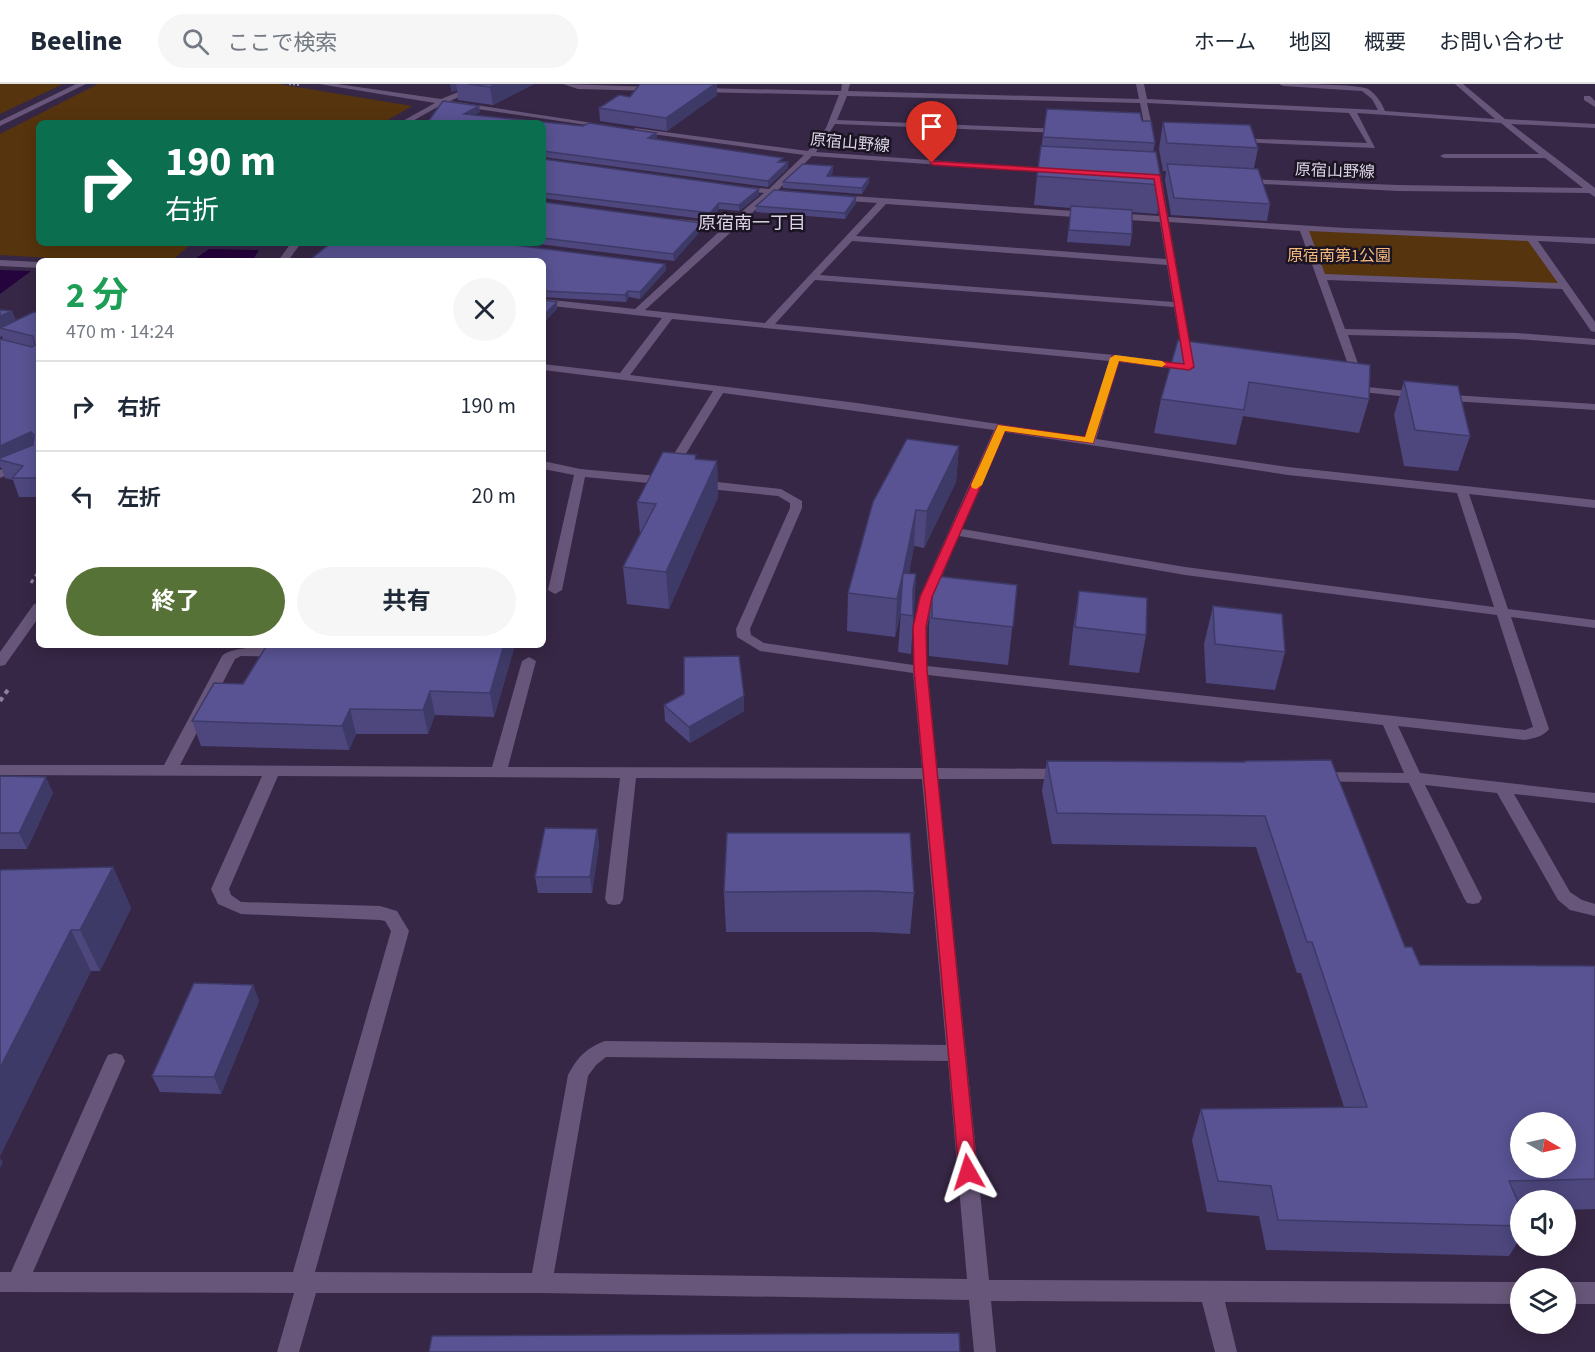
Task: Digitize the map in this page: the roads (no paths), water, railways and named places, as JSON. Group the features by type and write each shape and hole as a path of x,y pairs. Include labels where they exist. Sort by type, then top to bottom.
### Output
{"street":[{"path":"0,124 82,84"},
{"path":"323,84 618,128"},
{"path":"408,120 443,101 484,84"},
{"path":"567,84 579,87 659,89"},
{"path":"638,311 811,154 835,122 846,84"},
{"path":"1140,84 1152,146"},
{"path":"1282,84 1364,89 1375,98 1383,114"},
{"path":"1459,84 1499,121 1549,156 1594,192"},
{"path":"694,90 1145,101 1595,126"},
{"path":"1587,98 1595,105"},
{"path":"1231,140 1372,146 1352,112"},
{"path":"519,120 528,114"},
{"path":"1566,118 1573,125"},
{"path":"835,122 1068,131"},
{"name":"原宿山野線","path":"630,129 811,154 1073,171"},
{"path":"1138,134 1162,136"},
{"path":"1443,156 1549,156"},
{"path":"546,302 767,326 1115,358 1195,368 1171,262 1157,175"},
{"name":"原宿山野線","path":"1228,180 1398,188 1594,192"},
{"path":"724,186 800,195"},
{"path":"824,197 1094,215"},
{"path":"767,326 884,201"},
{"path":"1105,216 1304,229 1595,241"},
{"path":"671,219 729,227"},
{"path":"1304,229 1362,390"},
{"path":"851,238 1171,262"},
{"path":"1532,240 1595,329"},
{"path":"0,262 36,265"},
{"path":"672,266 684,267"},
{"path":"813,277 1180,305"},
{"path":"1321,277 1564,286"},
{"path":"623,376 670,314"},
{"path":"1341,332 1516,336 1595,342"},
{"path":"1089,441 1115,358"},
{"path":"546,367 720,388 1001,427 1288,471 1595,504"},
{"path":"1339,387 1595,407"},
{"path":"664,480 720,388"},
{"path":"986,1352 920,670 920,627 926,597 1001,427"},
{"path":"0,474 36,458"},
{"path":"546,466 580,473 781,494 796,501 796,508 743,629 744,637 751,643 771,649 920,670 1389,722 1525,735 1535,733 1540,729 1462,490"},
{"path":"555,590 580,473"},
{"path":"956,532 1185,571 1595,624"},
{"path":"0,662 36,611"},
{"path":"169,771 229,656 239,652 294,653"},
{"path":"499,771 530,661"},
{"path":"1389,722 1473,898"},
{"path":"0,770 1082,774"},
{"path":"272,772 220,889 222,898 228,904 241,908 380,913 391,916 399,931 288,1352"},
{"path":"614,899 629,772"},
{"path":"1305,777 1414,778 1595,798"},
{"path":"1501,786 1564,896 1576,905 1595,910"},
{"path":"540,1283 578,1075 585,1062 595,1052 605,1049 956,1053"},
{"path":"115,1061 9,1282 304,1285 540,1283 980,1290 1510,1293"},
{"path":"1211,1291 1226,1352"},
{"path":"1576,1293 1595,1293"}],"district":[{"name":"原宿南一丁目","path":"752,223"}],"park label":[{"name":"原宿南第1公園","path":"1339,255"}]}
